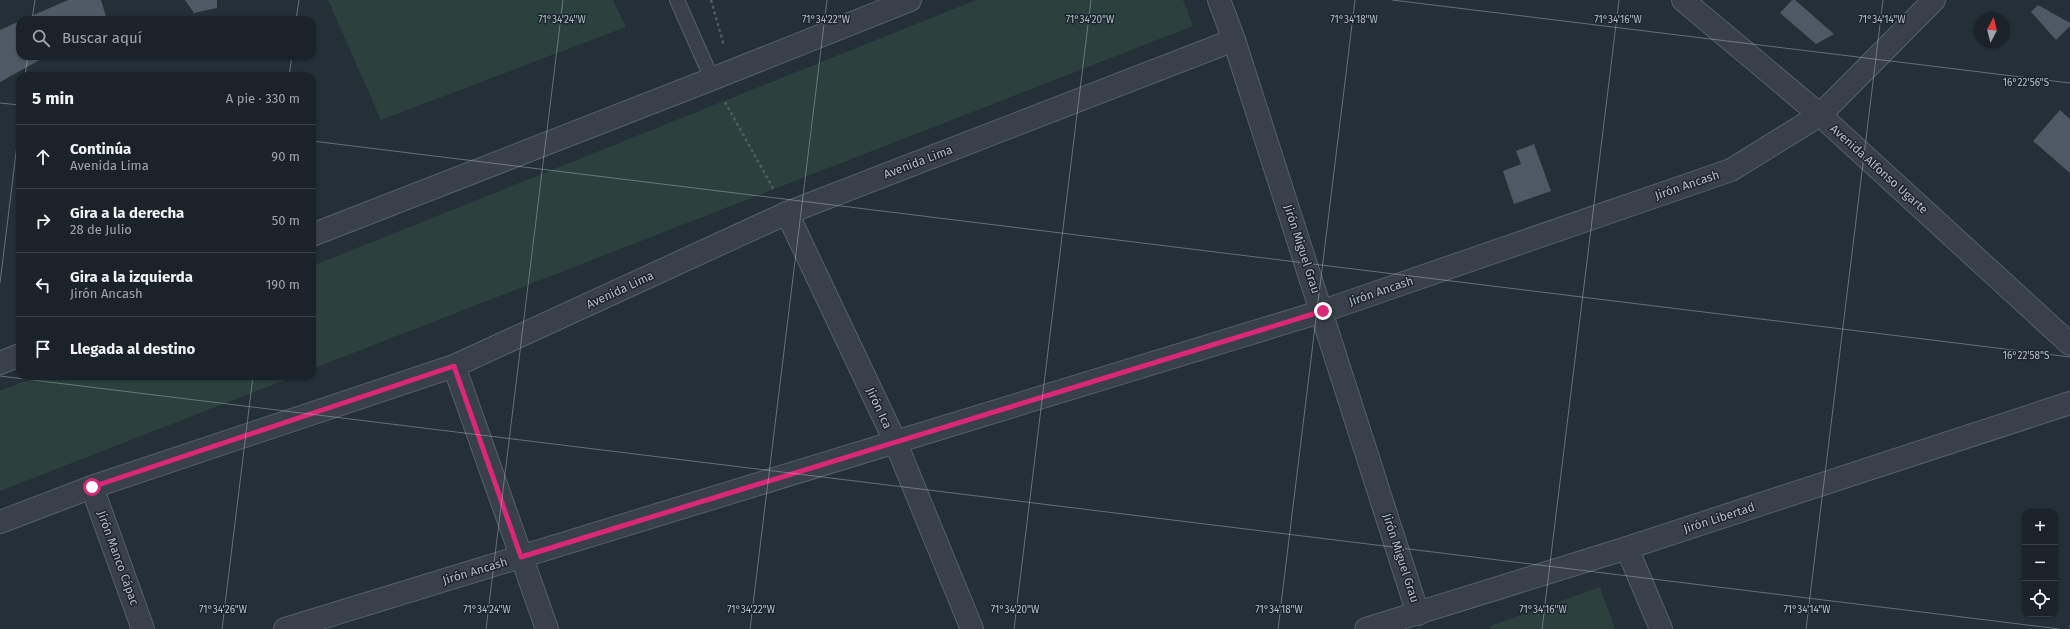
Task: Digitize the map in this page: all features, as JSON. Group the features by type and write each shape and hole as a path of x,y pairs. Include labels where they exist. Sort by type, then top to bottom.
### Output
{"street":[{"path":"316,234 910,0"},
{"name":"Jirón Miguel Grau","path":"1219,0 1234,40 1323,311 1418,614"},
{"name":"Avenida Alfonso Ugarte","path":"1682,0 1820,115 2070,344"},
{"name":"Jirón Ancash","path":"285,629 1323,311 1731,170 1820,115 1934,0"},
{"name":"Avenida Lima","path":"0,522 92,487 454,366 787,213 1234,40"},
{"name":"Jirón Ica","path":"787,213 895,441 972,629"},
{"path":"0,363 16,357"},
{"path":"454,366 547,629"},
{"name":"Jirón Libertad","path":"1366,629 1627,548 2070,403"},
{"name":"Jirón Manco Cápac","path":"92,487 143,629"},
{"path":"1627,548 1661,629"}],"lane":[{"path":"677,0 722,75"}],"path":[{"path":"711,0 722,75 787,213"}],"green space":[{"path":"328,0 613,0 626,27 381,120"},
{"path":"976,0 1183,0 1193,26 316,367 316,264"},
{"path":"27,380 285,380 0,491 0,391"},
{"path":"1600,587 1615,629 1491,629 1490,626"}],"building":[{"path":"68,0 101,0 106,16 31,16"},
{"path":"185,0 217,0 217,8 194,13"},
{"path":"1792,0 1795,0 1834,34 1816,44 1780,13"},
{"path":"2038,5 2070,23 2070,26 2056,40 2031,12"},
{"path":"16,23 16,60 40,60 0,82 0,30"},
{"path":"2060,110 2070,119 2070,173 2033,141"},
{"path":"1534,144 1551,191 1514,204 1503,171 1521,164 1516,151"}],"route":[{"path":"92,487 454,366 521,557 895,441 1323,311"}]}
